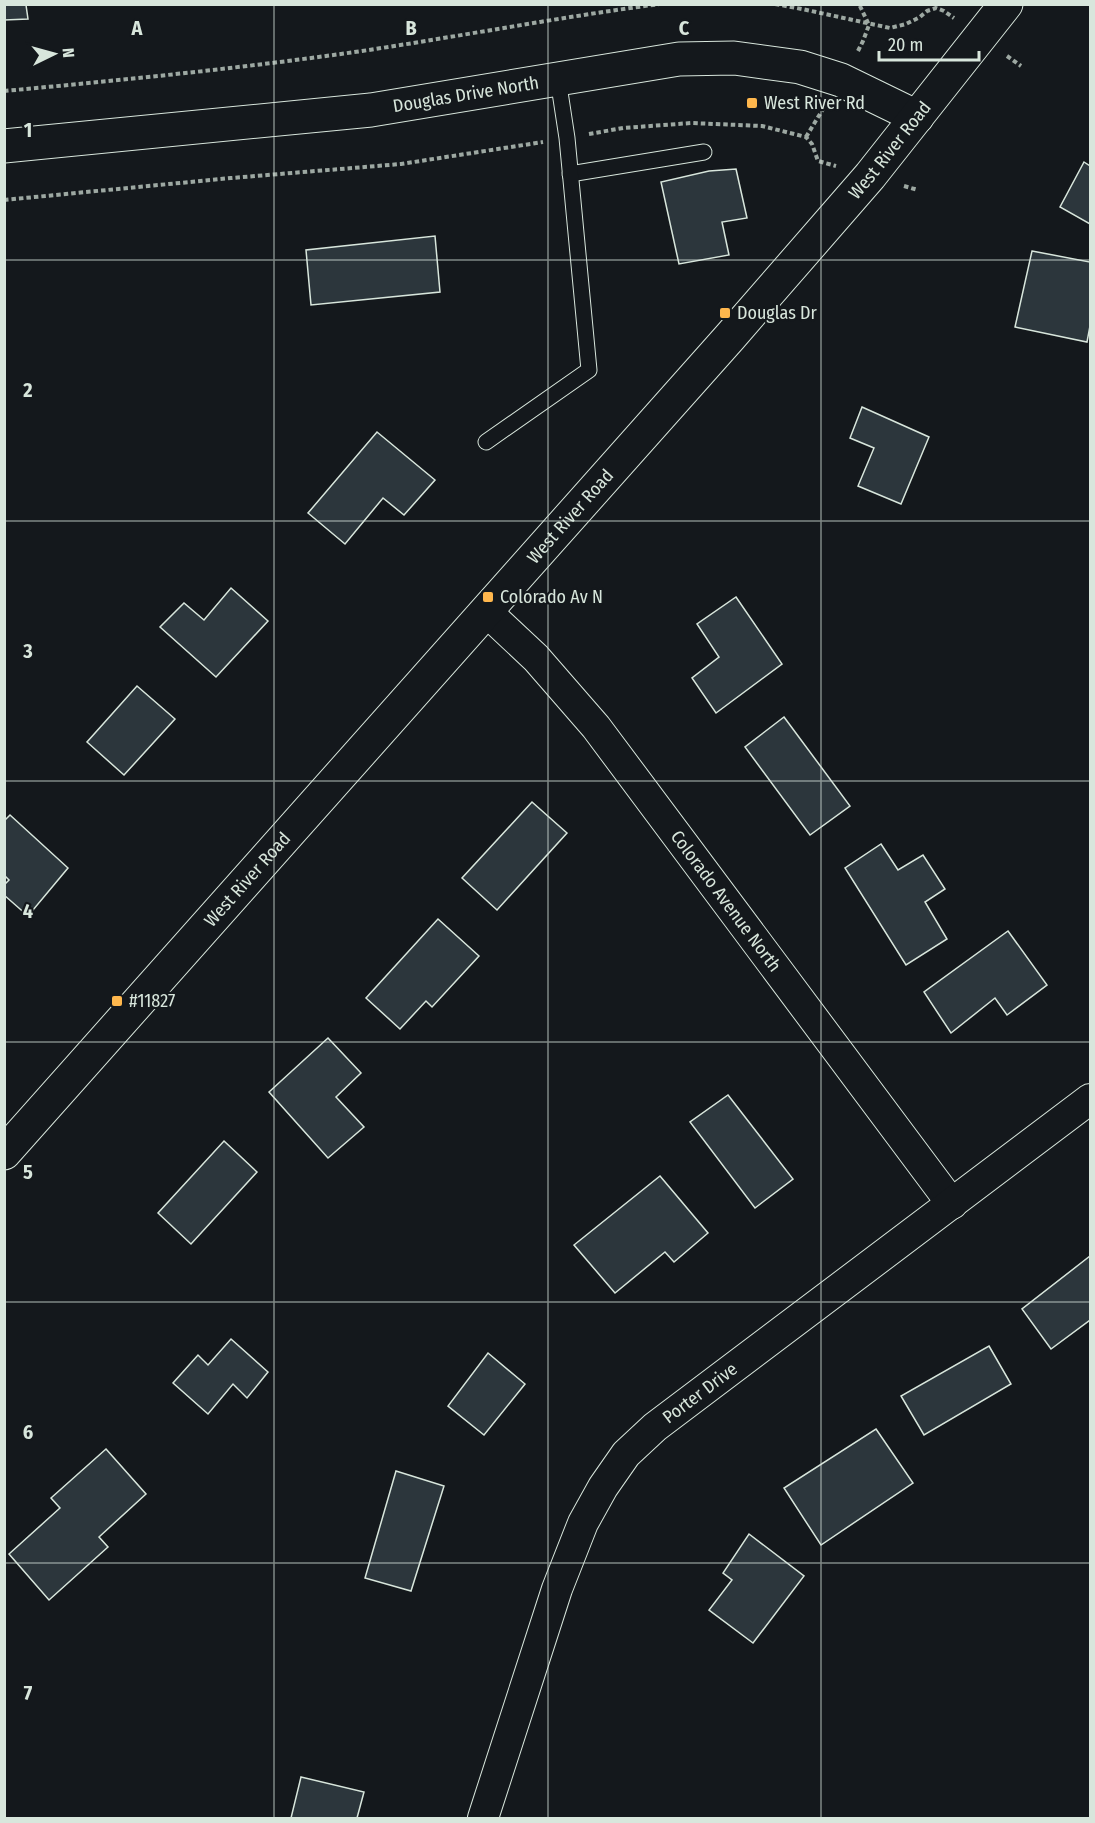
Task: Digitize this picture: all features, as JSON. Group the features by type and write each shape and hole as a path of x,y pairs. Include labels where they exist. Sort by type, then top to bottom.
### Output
{"main road":[{"name":"West River Road","path":"4,1153 487,612 870,176 1006,4"},
{"name":"Douglas Drive North","path":"4,146 371,110 679,59 734,58 800,67 841,80 917,117"}],"street":[{"name":"Colorado Avenue North","path":"487,612 536,658 596,727 952,1204"},
{"name":"Porter Drive","path":"483,1818 556,1589 583,1523 603,1487 626,1454 655,1427 1090,1099"}],"lane":[{"path":"486,442 589,370 567,138 558,79"},
{"path":"570,174 704,152"}],"path":[{"path":"4,91 165,75 361,51 660,4"},
{"path":"775,4 890,28 920,17 936,8 944,11"},
{"path":"859,4 869,25"},
{"path":"4,200 401,164 489,152 623,128 691,123 762,126 806,137 812,144 818,161"}],"building":[{"path":"4,4 28,4 26,5 28,19 4,20"},
{"path":"1084,162 1090,166 1090,224 1060,207"},
{"path":"736,169 747,218 722,222 729,255 679,264 661,182 709,171"},
{"path":"435,236 440,292 311,305 306,250"},
{"path":"1032,251 1090,262 1090,326 1087,342 1015,327"},
{"path":"862,407 929,437 901,504 858,486 874,448 850,438"},
{"path":"377,432 435,480 404,515 383,498 345,544 308,513"},
{"path":"231,588 268,621 216,677 160,627 184,603 204,620"},
{"path":"736,597 782,664 716,713 692,678 719,657 697,624"},
{"path":"137,686 175,719 124,775 87,742"},
{"path":"784,717 850,806 810,835 745,747"},
{"path":"532,802 567,833 497,910 462,878"},
{"path":"10,815 68,868 28,916 4,895 4,885 9,880 4,875 4,821"},
{"path":"881,844 898,870 923,855 945,889 925,902 947,939 906,965 845,868"},
{"path":"438,919 479,956 432,1007 426,1001 400,1029 366,998"},
{"path":"1008,931 1047,985 1007,1015 995,998 951,1033 924,992"},
{"path":"328,1038 361,1073 336,1097 364,1127 328,1158 269,1092"},
{"path":"728,1095 793,1179 755,1208 690,1122"},
{"path":"224,1141 257,1172 191,1244 158,1213"},
{"path":"660,1176 708,1233 674,1262 665,1252 615,1293 574,1245"},
{"path":"1090,1256 1090,1320 1051,1349 1022,1309"},
{"path":"231,1339 268,1372 247,1398 233,1384 208,1414 173,1383 198,1355 208,1365"},
{"path":"989,1346 1011,1384 924,1435 901,1396"},
{"path":"488,1353 525,1384 484,1435 448,1406"},
{"path":"876,1429 913,1483 821,1545 784,1488"},
{"path":"106,1449 146,1494 99,1537 108,1547 49,1600 9,1554 60,1508 51,1498"},
{"path":"396,1471 444,1486 411,1591 365,1578"},
{"path":"749,1534 804,1576 753,1643 709,1610 732,1580 723,1573"},
{"path":"301,1777 364,1792 357,1818 291,1818"}],"place":[{"name":"West River Rd","path":"752,103"},
{"name":"Douglas Dr","path":"725,313"},
{"name":"Colorado Av N","path":"488,597"},
{"name":"#11827","path":"117,1001"}]}
